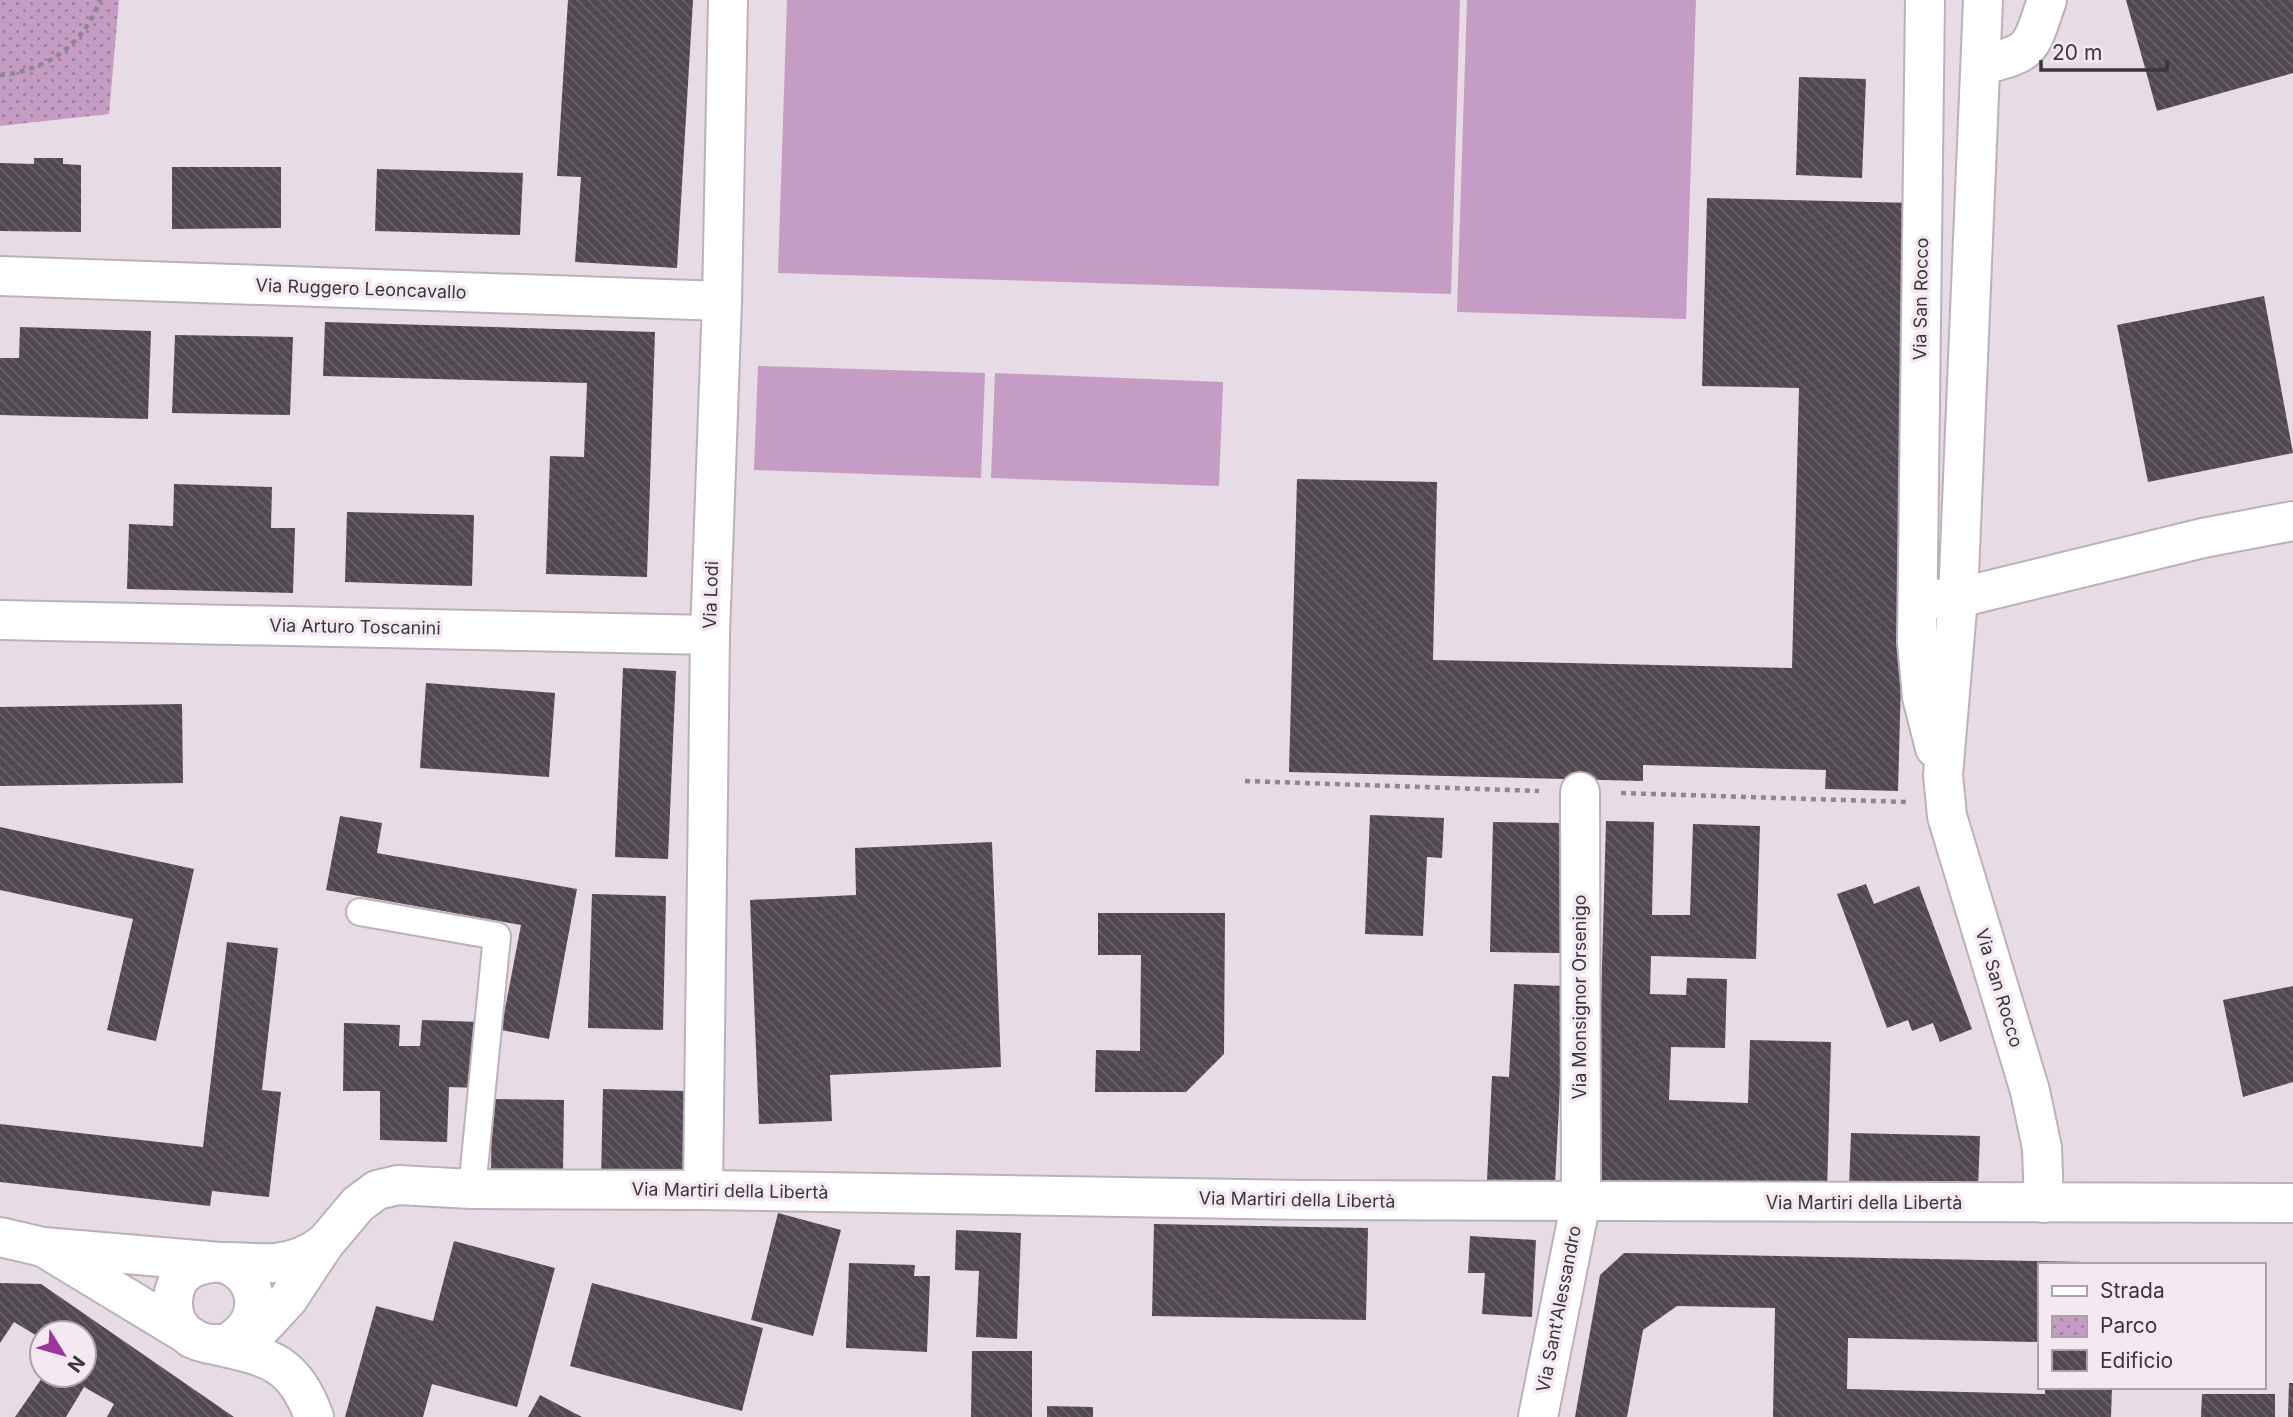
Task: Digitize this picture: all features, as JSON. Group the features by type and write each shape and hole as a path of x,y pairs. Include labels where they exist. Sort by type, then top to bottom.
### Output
{"street":[{"name":"Via Lodi","path":"703,1190 710,635 722,301 728,0"},
{"name":"Via San Rocco","path":"1926,0 1917,658 1922,697 1972,901 2030,1091 2042,1148 2043,1203"},
{"name":"Via San Rocco","path":"1944,789 1958,598 1982,12 1945,0"},
{"path":"1981,65 2017,56 2024,51 2032,42 2047,0"},
{"name":"Via Ruggero Leoncavallo","path":"0,276 722,301"},
{"path":"1917,597 1937,600 1958,598 2203,538 2293,521"},
{"name":"Via Arturo Toscanini","path":"0,620 710,635"},
{"name":"Via Monsignor Orsenigo","path":"1580,792 1581,1201"},
{"name":"Via Martiri della Libertà","path":"200,1341 222,1345 238,1342 262,1326 288,1299 326,1243 358,1204 377,1190 409,1185 472,1189 1306,1200 2293,1203"},
{"name":"Via Sant'Alessandro","path":"1538,1417 1581,1201"},
{"path":"0,1237 43,1247 216,1262 277,1263 304,1256 326,1243"},
{"path":"43,1247 200,1341 261,1356 277,1364 300,1385 314,1417"},
{"path":"205,1263 231,1265 243,1274 254,1293 254,1308 248,1326 237,1336 220,1343 200,1341 182,1330 174,1317 174,1290 190,1269 205,1263"}],"lane":[{"path":"360,912 497,936 472,1189"}],"path":[{"path":"0,75 31,70 64,52 80,36 100,0"},
{"path":"1244,781 1580,792 1944,789"}],"green space":[{"path":"0,0 119,0 109,114 0,126"},
{"path":"787,0 1460,0 1451,294 778,273"},
{"path":"1467,0 1696,0 1686,319 1457,312"},
{"path":"758,366 985,373 981,478 754,470"},
{"path":"995,373 1223,382 1219,486 991,478"}],"building":[{"path":"568,0 693,0 677,268 575,262 581,177 557,176"},
{"path":"2126,0 2293,0 2293,73 2157,111"},
{"path":"1799,77 1866,79 1862,178 1796,175"},
{"path":"34,158 63,158 63,164 81,165 81,232 0,231 0,163 34,164"},
{"path":"172,167 281,167 281,228 172,229"},
{"path":"377,169 523,173 520,235 375,231"},
{"path":"1707,198 1914,203 1898,791 1825,789 1826,770 1643,765 1643,781 1289,772 1297,479 1437,482 1433,660 1792,668 1799,388 1702,386"},
{"path":"2264,296 2293,453 2148,482 2117,325"},
{"path":"325,322 655,332 647,577 546,574 550,456 584,457 587,383 323,376"},
{"path":"20,327 151,331 148,419 0,415 0,358 19,358"},
{"path":"175,335 293,337 290,415 172,413"},
{"path":"174,484 272,487 271,528 295,528 293,593 127,589 129,524 173,526"},
{"path":"347,512 474,515 472,586 345,582"},
{"path":"623,668 676,671 668,859 615,857"},
{"path":"426,683 555,693 549,777 420,768"},
{"path":"182,704 183,783 0,786 0,707"},
{"path":"1370,815 1444,818 1442,858 1427,857 1423,936 1365,934"},
{"path":"340,816 382,823 377,853 577,889 549,1039 501,1030 521,925 326,890"},
{"path":"1606,821 1654,822 1652,915 1690,915 1693,824 1760,826 1756,959 1651,956 1650,994 1686,995 1687,978 1727,979 1725,1048 1671,1047 1669,1100 1748,1103 1750,1040 1831,1042 1827,1193 1596,1187"},
{"path":"1493,822 1565,823 1562,953 1490,952"},
{"path":"0,827 194,869 156,1041 107,1030 133,919 0,890"},
{"path":"992,842 1001,1067 830,1075 832,1121 759,1124 750,900 856,895 855,848"},
{"path":"1866,884 1874,904 1919,886 1972,1029 1940,1042 1933,1023 1912,1031 1908,1020 1887,1028 1837,894"},
{"path":"592,894 666,896 663,1030 588,1028"},
{"path":"1098,913 1225,913 1224,1054 1186,1092 1095,1092 1096,1050 1140,1051 1141,955 1098,955"},
{"path":"227,942 278,948 262,1090 281,1092 269,1197 212,1191 210,1206 0,1182 0,1124 203,1147"},
{"path":"1514,984 1565,986 1555,1185 1487,1181 1492,1076 1509,1077"},
{"path":"2293,986 2293,1082 2243,1097 2223,1000"},
{"path":"422,1020 480,1022 478,1088 449,1087 447,1142 380,1140 380,1091 343,1091 344,1023 400,1025 399,1046 420,1046"},
{"path":"603,1089 686,1091 683,1181 601,1180"},
{"path":"492,1099 564,1100 563,1172 491,1171"},
{"path":"1851,1133 1980,1136 1978,1190 1849,1187"},
{"path":"778,1213 841,1230 813,1336 751,1320"},
{"path":"1154,1224 1368,1228 1366,1320 1152,1316"},
{"path":"956,1230 1021,1233 1017,1339 976,1337 979,1271 955,1270"},
{"path":"1470,1236 1536,1240 1532,1317 1482,1314 1485,1273 1468,1273"},
{"path":"454,1241 555,1268 517,1407 432,1384 423,1417 345,1417 376,1306 433,1321"},
{"path":"1624,1253 2087,1262 2038,1263 2038,1342 1848,1338 1847,1389 2045,1394 2045,1389 2112,1389 2111,1417 1773,1417 1775,1308 1677,1306 1643,1330 1627,1417 1575,1417 1600,1275"},
{"path":"849,1263 915,1265 914,1276 930,1276 927,1352 846,1348"},
{"path":"0,1283 41,1284 92,1319 28,1319 28,1330 14,1322 0,1343"},
{"path":"592,1283 763,1328 742,1411 570,1366"},
{"path":"98,1323 234,1417 107,1417 114,1404 88,1389 98,1389"},
{"path":"972,1351 1032,1351 1032,1417 971,1417"},
{"path":"2289,1383 2293,1383 2293,1417 2288,1417"},
{"path":"34,1389 83,1389 66,1417 15,1417"},
{"path":"2202,1394 2275,1394 2275,1417 2201,1417"},
{"path":"540,1395 582,1417 528,1417"},
{"path":"1047,1406 1093,1407 1093,1417 1047,1417"}]}
